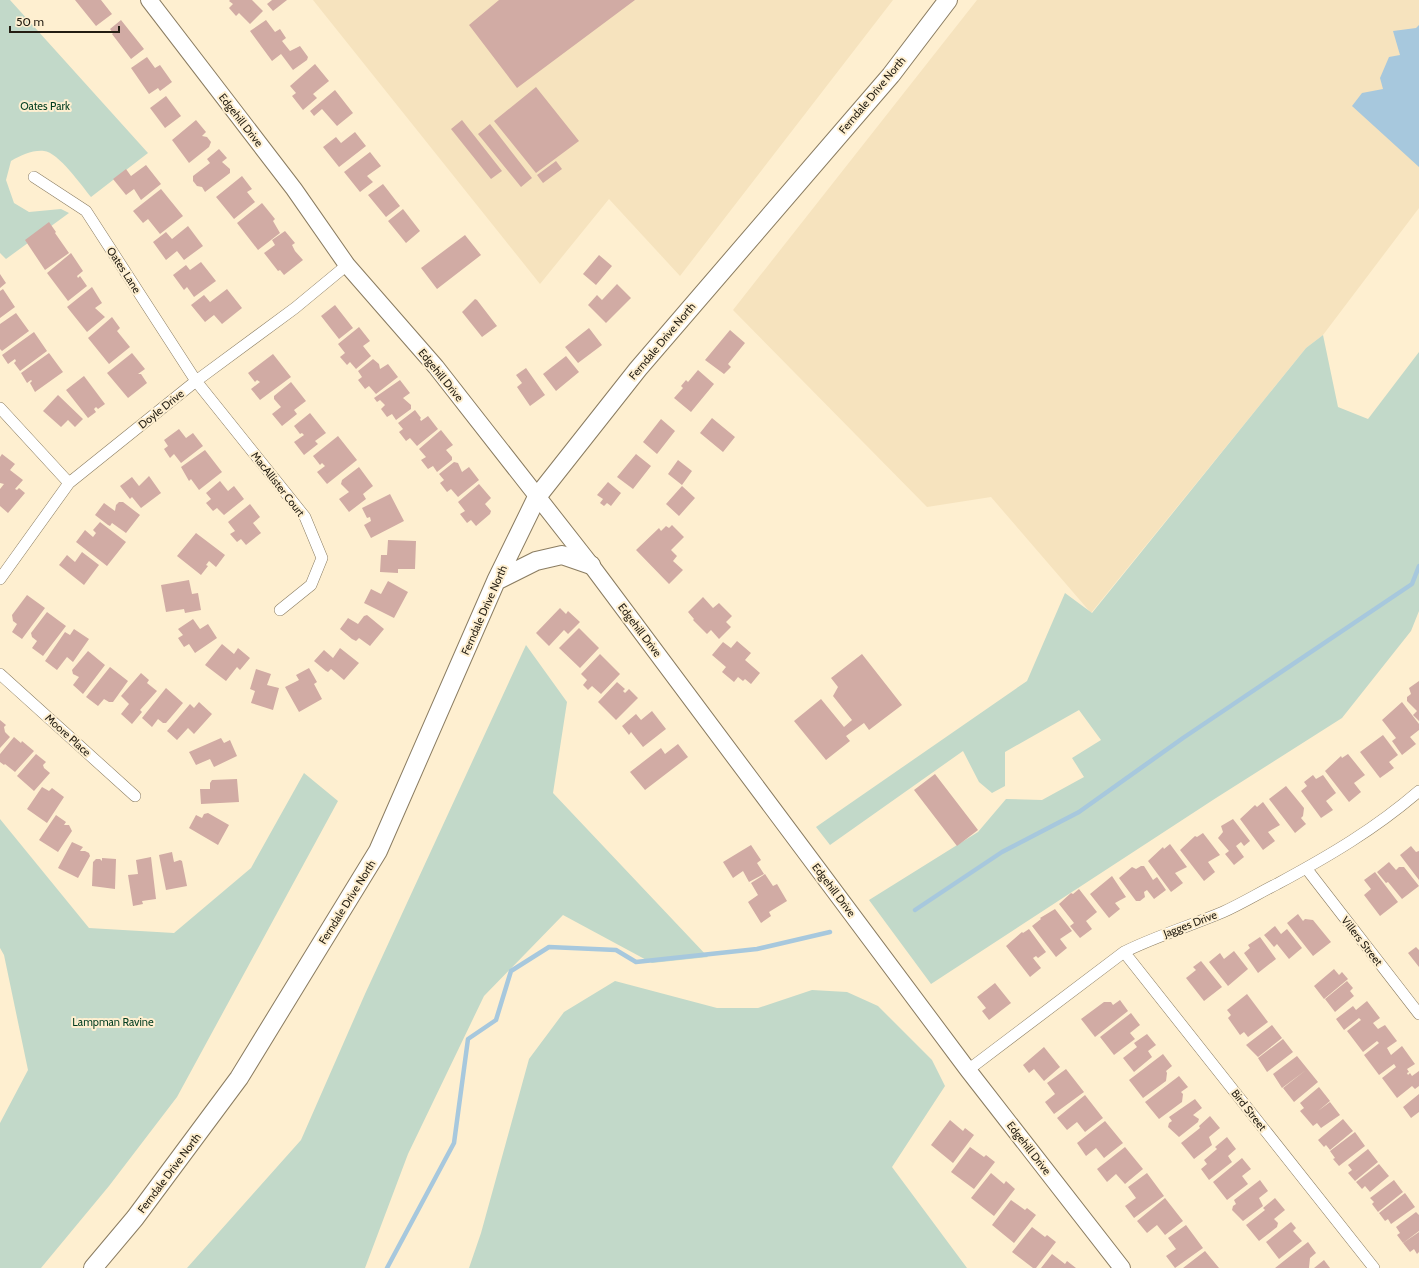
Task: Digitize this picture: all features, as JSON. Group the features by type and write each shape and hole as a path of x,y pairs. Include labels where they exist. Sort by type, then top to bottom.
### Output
{"main road":[{"name":"Ferndale Drive North","path":"93,1268 134,1218 239,1078 378,851 496,580 537,497 638,369 891,74 948,0"},
{"path":"496,580 536,561 562,555 591,565"}],"street":[{"name":"Edgehill Drive","path":"148,0 294,189 347,265 436,367 591,565 968,1070 1122,1268"},
{"name":"Oates Lane","path":"34,177 86,211 196,381"},
{"name":"Doyle Drive","path":"0,579 69,483 196,381 295,308 347,265"},
{"name":"MacAllister Court","path":"196,381 305,517 322,558 311,585 280,610"},
{"path":"0,408 69,483"},
{"name":"Moore Place","path":"0,674 135,796"},
{"name":"Jagges Drive","path":"968,1070 1124,952 1148,940 1198,923 1225,911 1306,868 1355,841 1390,816 1419,791"},
{"name":"Villers Street","path":"1306,868 1419,1014"},
{"name":"Bird Street","path":"1124,952 1374,1268"}],"shaded area":[{"path":"313,0 893,0 680,276 609,199 540,284"},
{"path":"977,0 1419,0 1419,208 1323,335 1306,348 1091,613 991,497 927,507 733,310"}],"green space":[{"name":"Oates Park","path":"0,0 10,0 148,153 91,197 63,163 50,153 44,151 31,152 11,161 6,180 14,203 29,212 61,209 69,213 6,259 0,253"},
{"path":"1323,335 1338,407 1368,419 1419,352 1419,611 1411,631 1342,718 1216,798 931,984 869,900 978,832 1006,799 1042,800 1084,777 1072,758 1101,740 1079,710 1005,752 1005,786 992,793 979,782 963,751 830,845 816,827 1027,681 1065,593 1092,613 1306,348"},
{"path":"526,645 567,702 553,793 708,957 652,963 563,915 484,996 408,1154 365,1268 187,1268 301,1140 365,994"},
{"name":"Lampman Ravine","path":"304,773 338,801 177,1097 109,1186 41,1268 0,1268 0,1123 28,1070 4,955 0,948 0,819 89,928 174,933 251,868"},
{"path":"615,981 717,1008 758,1008 812,990 847,992 878,1006 932,1060 945,1086 892,1167 967,1268 469,1268 481,1233 529,1059 564,1012"}],"water":[{"path":"1419,25 1419,167 1352,106 1362,93 1383,89 1380,78 1389,57 1400,55 1393,31 1416,28"}],"building":[{"path":"75,0 101,0 112,14 96,26"},
{"path":"252,0 263,11 250,24 239,13 236,16 229,8 233,4 229,1"},
{"path":"272,0 287,0 273,11 267,4"},
{"path":"499,0 635,0 517,88 469,25"},
{"path":"121,20 144,49 131,59 112,34 113,33 110,29"},
{"path":"266,20 275,32 280,29 286,38 282,41 290,51 300,46 308,57 307,60 293,70 281,54 272,61 250,31"},
{"path":"147,57 155,68 160,65 172,82 160,91 158,88 149,94 131,68"},
{"path":"315,64 329,81 313,94 317,98 303,110 292,96 296,93 290,86"},
{"path":"536,87 579,141 536,173 494,121"},
{"path":"335,90 353,113 337,126 322,109 314,116 310,111"},
{"path":"166,96 181,116 165,128 150,108"},
{"path":"196,120 206,132 202,136 207,137 211,142 209,147 189,163 172,140"},
{"path":"462,120 502,171 491,179 451,129"},
{"path":"490,124 532,178 521,187 478,134"},
{"path":"355,132 366,146 339,167 323,147 336,137 341,143"},
{"path":"219,149 227,158 222,162 230,169 230,173 205,192 202,187 197,186 193,181 193,176 210,163 207,159"},
{"path":"370,152 381,166 367,176 373,182 360,192 344,172"},
{"path":"556,161 562,169 543,183 537,175"},
{"path":"146,165 161,184 141,200 134,189 126,195 113,179 126,169 131,176"},
{"path":"242,176 252,189 247,192 255,202 234,219 216,197"},
{"path":"383,184 400,206 386,217 368,195"},
{"path":"161,189 183,216 160,234 148,219 143,223 133,211"},
{"path":"262,203 275,219 273,221 280,233 258,250 237,223"},
{"path":"403,209 420,231 406,243 388,221"},
{"path":"49,222 69,253 45,270 25,240"},
{"path":"188,226 203,246 184,260 177,251 166,260 153,242 166,232 172,239"},
{"path":"285,231 295,243 292,245 303,260 284,275 280,270 278,271 264,253 275,245 272,240"},
{"path":"465,235 481,255 437,289 421,268"},
{"path":"71,253 83,271 77,276 78,278 80,276 87,286 68,301 47,273"},
{"path":"599,255 612,266 596,285 583,274"},
{"path":"201,262 216,281 194,297 187,287 184,290 173,275 186,265 190,270"},
{"path":"0,274 6,283 0,288"},
{"path":"617,284 631,298 606,323 588,305 597,295 602,300"},
{"path":"92,287 102,303 95,308 105,317 87,332 67,307"},
{"path":"3,289 15,307 0,318 0,291"},
{"path":"227,289 242,308 222,324 214,315 205,322 191,305 204,295 210,302"},
{"path":"475,299 497,326 482,337 462,312"},
{"path":"335,305 353,328 339,339 321,316"},
{"path":"16,313 29,331 2,351 0,349 0,324"},
{"path":"112,317 120,328 117,331 130,347 109,364 88,338"},
{"path":"359,327 370,341 363,346 371,356 356,369 350,362 347,365 340,357 345,353 338,344"},
{"path":"589,328 602,345 578,363 565,347"},
{"path":"730,330 745,343 728,364 731,367 724,374 705,360"},
{"path":"34,332 47,351 20,371 14,363 16,361 15,359 8,364 2,355"},
{"path":"49,353 63,372 35,392 30,383 32,381 31,380 27,383 21,373"},
{"path":"132,353 145,369 138,374 141,374 147,383 128,398 107,373"},
{"path":"273,354 291,377 260,400 251,389 260,382 257,380 255,382 248,373"},
{"path":"566,356 579,372 556,391 543,374"},
{"path":"373,359 379,364 380,369 388,364 398,377 376,394 369,386 365,389 358,380 362,377 358,371"},
{"path":"526,368 545,395 530,406 517,387 522,383 516,375"},
{"path":"698,370 714,384 691,412 674,398 683,388 681,386 686,380 688,382"},
{"path":"84,376 105,404 98,409 96,407 94,409 96,412 88,418 66,390"},
{"path":"400,380 410,393 403,398 411,405 411,409 396,420 392,414 387,417 381,409 385,405 380,400 377,402 374,398"},
{"path":"291,382 306,401 294,410 297,414 282,426 272,414 281,407 274,399 274,396"},
{"path":"58,395 83,419 75,427 68,420 61,427 43,411"},
{"path":"415,410 421,418 421,421 428,416 438,429 417,446 410,438 406,441 399,432 403,429 398,423"},
{"path":"310,413 326,433 315,441 318,444 304,455 294,442 304,435 302,433 300,434 294,426"},
{"path":"712,418 735,437 723,452 700,433"},
{"path":"661,419 675,431 657,454 643,442"},
{"path":"179,429 186,438 193,433 203,446 181,463 174,454 170,458 164,449 168,446 164,440"},
{"path":"441,430 453,445 446,450 452,457 452,460 437,472 433,466 428,469 421,460 426,457 419,449"},
{"path":"338,436 357,460 327,484 317,472 325,466 322,463 320,465 313,456"},
{"path":"205,450 222,472 199,490 191,479 189,481 181,467"},
{"path":"2,454 15,464 10,470 23,480 15,489 17,490 19,488 25,493 8,513 0,506 0,489 4,484 0,483 0,457"},
{"path":"636,454 651,466 633,489 617,477"},
{"path":"678,460 692,471 682,485 668,474"},
{"path":"454,462 458,463 462,472 469,467 479,480 458,497 451,489 447,492 440,483 444,480 439,474"},
{"path":"359,467 373,486 363,494 366,499 349,512 339,499 349,492 341,484 342,480"},
{"path":"149,476 161,493 141,508 132,497 130,499 120,486 132,477 139,486"},
{"path":"220,481 228,491 234,486 244,499 224,515 217,508 213,511 206,503 211,499 206,493"},
{"path":"608,482 621,493 611,506 607,503 604,506 600,503 603,499 597,495"},
{"path":"479,484 491,498 485,504 491,511 490,514 476,526 471,520 467,523 460,514 465,511 458,502"},
{"path":"682,486 695,498 679,516 666,504"},
{"path":"390,494 404,521 371,538 364,525 371,521 370,517 367,518 362,508"},
{"path":"119,502 123,502 140,515 126,533 112,523 110,526 108,525 95,515 104,503 115,511 116,505"},
{"path":"250,504 260,517 253,523 261,533 246,545 241,539 237,542 230,534 235,531 228,522"},
{"path":"100,522 126,542 107,566 76,542 85,530 93,537 96,533 93,530"},
{"path":"672,525 684,537 671,550 677,556 673,561 683,570 669,584 636,550 659,528 661,531 666,526 669,528"},
{"path":"196,533 225,555 216,567 209,561 206,565 208,566 201,575 177,556"},
{"path":"388,540 416,541 415,569 398,569 398,573 380,572 381,555 387,555"},
{"path":"82,552 99,565 84,585 59,565 67,555 75,562"},
{"path":"189,580 192,594 198,593 201,610 185,613 184,609 166,612 161,585"},
{"path":"388,581 408,592 394,618 364,603 371,589 381,594"},
{"path":"27,595 45,608 22,639 12,632 17,624 13,621 12,615"},
{"path":"703,597 713,608 719,603 732,616 726,622 731,627 719,639 711,630 707,634 693,620 694,619 688,612"},
{"path":"560,608 566,614 568,611 580,622 568,634 564,630 549,646 536,633"},
{"path":"47,612 66,626 43,656 32,648 37,641 32,637 31,633"},
{"path":"367,615 384,629 370,646 359,638 356,641 352,639 340,629 348,618 358,624 364,616"},
{"path":"193,619 200,629 208,624 217,638 195,653 189,644 184,647 178,638 183,635 178,629"},
{"path":"579,628 599,648 580,668 559,648"},
{"path":"74,629 89,639 73,662 67,657 57,670 45,661 65,632 70,635"},
{"path":"737,641 751,653 745,660 760,673 751,684 745,679 743,681 738,677 734,682 722,672 726,667 712,655 723,642 731,648"},
{"path":"222,644 234,654 238,648 250,658 240,670 237,667 226,681 205,665"},
{"path":"340,648 359,663 344,680 331,669 328,672 314,661 324,650 333,658"},
{"path":"88,651 105,665 83,694 73,685 79,677 73,674 72,670"},
{"path":"600,654 620,674 601,694 592,686 588,690 583,685 587,680 581,674"},
{"path":"862,654 902,705 869,730 864,723 846,736 850,741 826,760 794,721 821,699 844,727 852,720 833,696 838,687 831,678"},
{"path":"110,667 128,681 113,702 109,702 104,699 98,706 86,697"},
{"path":"309,668 317,682 314,684 322,699 299,712 285,687 299,680 296,675"},
{"path":"256,669 271,674 267,685 279,688 273,710 251,703 255,691 250,689"},
{"path":"141,673 149,680 147,683 157,691 140,710 142,712 132,724 121,714 129,704 121,696"},
{"path":"1419,681 1419,721 1413,715 1417,711 1407,701 1407,697 1411,694 1409,688"},
{"path":"617,682 625,689 623,691 625,693 629,689 638,698 616,720 598,702"},
{"path":"166,688 183,703 166,723 163,723 158,719 152,727 142,718"},
{"path":"199,702 212,714 194,734 188,728 177,740 167,731 190,704 194,708"},
{"path":"1402,702 1419,724 1419,730 1410,737 1416,744 1402,755 1392,741 1396,738 1382,720"},
{"path":"652,711 666,729 643,747 631,732 629,735 622,726 636,714 641,720"},
{"path":"0,720 6,725 4,727 5,732 10,737 0,748"},
{"path":"1383,735 1398,755 1389,762 1394,768 1380,778 1360,752"},
{"path":"14,737 21,743 22,741 34,751 15,772 0,762 0,754"},
{"path":"221,738 224,743 230,740 237,756 214,767 210,759 196,765 189,752"},
{"path":"678,744 688,757 645,790 630,772 661,748 665,754"},
{"path":"36,754 46,762 43,765 44,768 50,773 34,791 17,776"},
{"path":"1348,754 1365,775 1354,783 1361,792 1349,802 1325,771 1341,756 1342,758"},
{"path":"935,774 978,830 957,846 914,790"},
{"path":"1313,775 1316,779 1323,775 1336,793 1326,801 1333,810 1321,818 1301,791 1307,786 1304,782"},
{"path":"237,779 239,802 201,804 200,789 210,789 210,783 212,780"},
{"path":"1286,786 1304,808 1303,816 1301,818 1306,824 1295,833 1269,799"},
{"path":"42,787 49,791 52,788 64,797 47,823 27,809"},
{"path":"1263,802 1280,825 1268,832 1275,841 1263,850 1240,819 1255,805 1257,807"},
{"path":"208,813 229,825 218,845 189,828 196,815 202,818 204,814"},
{"path":"56,815 66,822 64,825 69,825 72,831 58,852 39,840"},
{"path":"1233,819 1250,841 1244,846 1241,842 1236,846 1244,857 1234,865 1225,854 1229,851 1218,838 1223,832 1221,826"},
{"path":"1203,833 1220,855 1208,862 1215,872 1204,881 1180,850 1195,836 1197,837"},
{"path":"72,842 83,847 80,851 89,853 90,856 78,878 58,868"},
{"path":"1170,844 1187,867 1175,873 1183,883 1171,892 1148,861 1163,847 1164,849"},
{"path":"751,845 761,860 757,863 764,874 749,882 743,871 733,878 723,862"},
{"path":"1411,846 1416,852 1419,851 1419,880 1400,855"},
{"path":"172,852 174,862 180,860 182,861 187,886 166,890 159,855"},
{"path":"151,857 156,899 142,901 143,904 133,906 128,875 138,874 136,860"},
{"path":"102,858 116,859 115,889 92,886 93,862 96,859 100,859 102,861"},
{"path":"1389,862 1396,870 1399,867 1404,867 1419,886 1402,899 1388,882 1386,883 1377,872"},
{"path":"1144,866 1153,880 1157,877 1166,890 1154,899 1147,890 1144,892 1145,897 1140,901 1136,901 1119,878 1132,867 1136,869"},
{"path":"1375,872 1398,902 1380,916 1364,895 1371,889 1364,880"},
{"path":"765,874 773,886 777,884 787,901 769,912 771,916 761,923 748,902 758,895 751,883"},
{"path":"1112,876 1126,897 1115,903 1120,909 1109,918 1090,894"},
{"path":"1079,889 1097,912 1086,921 1092,929 1080,938 1070,926 1074,923 1059,904 1071,893 1073,894"},
{"path":"1055,909 1072,931 1060,939 1067,948 1056,957 1032,926 1041,919 1040,918"},
{"path":"1298,914 1303,921 1305,919 1313,920 1331,942 1313,956 1287,923"},
{"path":"1275,926 1281,934 1287,929 1302,948 1289,959 1277,944 1274,947 1264,935"},
{"path":"1029,929 1046,952 1038,958 1036,956 1033,958 1041,968 1030,977 1006,946 1022,932 1023,933"},
{"path":"1260,937 1276,959 1258,973 1244,953 1250,948 1248,945"},
{"path":"1416,947 1419,950 1419,967 1408,953"},
{"path":"1234,951 1248,969 1228,986 1209,962 1220,953 1224,959"},
{"path":"1201,961 1222,987 1204,1001 1186,978 1196,970 1193,967"},
{"path":"1334,969 1339,975 1342,972 1348,979 1324,999 1314,986"},
{"path":"1347,981 1353,988 1350,991 1354,996 1335,1012 1325,999"},
{"path":"995,983 1011,1003 989,1020 982,1011 986,1008 977,997"},
{"path":"1247,994 1268,1022 1248,1037 1244,1032 1240,1035 1228,1018 1231,1015 1227,1010"},
{"path":"1120,1000 1128,1011 1095,1037 1081,1019 1104,1002 1111,1002 1113,1005"},
{"path":"1367,1001 1380,1018 1373,1023 1378,1029 1385,1025 1397,1041 1387,1048 1391,1055 1402,1046 1415,1064 1407,1069 1409,1072 1407,1073 1408,1075 1410,1073 1412,1076 1419,1071 1419,1086 1415,1089 1412,1086 1397,1098 1382,1078 1396,1067 1394,1064 1379,1075 1364,1055 1379,1043 1377,1041 1363,1052 1347,1031 1361,1020 1359,1018 1344,1030 1336,1019 1353,1006 1356,1010"},
{"path":"1131,1013 1140,1025 1130,1033 1135,1039 1114,1055 1100,1037"},
{"path":"1272,1025 1282,1038 1258,1057 1246,1045"},
{"path":"1147,1034 1156,1045 1148,1051 1152,1057 1134,1072 1123,1058 1137,1047 1134,1043"},
{"path":"1283,1039 1293,1052 1267,1072 1258,1058"},
{"path":"1044,1047 1060,1067 1044,1081 1034,1069 1029,1073 1023,1065"},
{"path":"1163,1054 1172,1066 1166,1071 1166,1081 1143,1098 1129,1080"},
{"path":"1297,1056 1318,1082 1294,1102 1283,1088 1306,1070 1282,1088 1273,1074"},
{"path":"1066,1069 1084,1092 1054,1114 1045,1102 1055,1094 1047,1083"},
{"path":"1179,1076 1188,1087 1181,1092 1183,1094 1182,1102 1159,1119 1145,1102"},
{"path":"1319,1087 1330,1101 1318,1111 1330,1102 1340,1115 1321,1128 1317,1123 1313,1126 1300,1111 1304,1108 1300,1103"},
{"path":"1419,1094 1419,1112 1411,1118 1403,1107"},
{"path":"1085,1095 1103,1118 1085,1132 1077,1122 1067,1130 1057,1118"},
{"path":"1195,1099 1202,1108 1193,1115 1199,1119 1198,1122 1179,1137 1168,1127 1169,1123 1172,1121 1169,1117"},
{"path":"1210,1116 1220,1128 1209,1137 1212,1145 1194,1159 1181,1143 1200,1128 1199,1126"},
{"path":"1343,1119 1353,1131 1330,1150 1326,1145 1324,1147 1318,1140"},
{"path":"950,1120 963,1131 965,1128 974,1135 953,1163 931,1145"},
{"path":"1105,1121 1123,1143 1104,1158 1096,1148 1086,1156 1077,1143"},
{"path":"1355,1132 1365,1146 1339,1166 1333,1159 1335,1158 1330,1151"},
{"path":"1227,1137 1236,1149 1228,1156 1232,1162 1209,1180 1201,1169 1207,1164 1204,1160 1217,1149 1215,1147"},
{"path":"970,1147 984,1157 986,1155 995,1162 974,1189 951,1172"},
{"path":"1125,1147 1143,1169 1125,1184 1116,1174 1107,1182 1097,1169"},
{"path":"1368,1149 1378,1162 1355,1181 1348,1173 1352,1170 1348,1165"},
{"path":"1242,1158 1251,1169 1242,1176 1248,1184 1227,1200 1213,1182"},
{"path":"1379,1164 1389,1176 1370,1192 1365,1186 1362,1189 1356,1182"},
{"path":"991,1173 1004,1184 1006,1181 1015,1189 994,1216 971,1198"},
{"path":"1147,1173 1164,1196 1134,1218 1125,1206 1136,1198 1128,1187"},
{"path":"1260,1180 1268,1191 1259,1198 1263,1206 1243,1221 1232,1210 1233,1206 1236,1204 1234,1200"},
{"path":"1394,1180 1403,1192 1378,1212 1372,1204 1374,1202 1370,1198"},
{"path":"1405,1193 1415,1207 1391,1224 1388,1219 1385,1221 1379,1213"},
{"path":"1165,1198 1183,1221 1165,1235 1157,1225 1147,1233 1137,1221"},
{"path":"1275,1198 1285,1210 1274,1219 1278,1223 1277,1227 1259,1241 1246,1225 1265,1210 1263,1208"},
{"path":"1011,1200 1025,1210 1027,1208 1036,1215 1014,1243 992,1225"},
{"path":"1416,1212 1419,1215 1419,1231 1403,1243 1397,1235 1400,1233 1396,1227"},
{"path":"1291,1222 1296,1228 1293,1231 1302,1241 1279,1259 1266,1242"},
{"path":"1186,1225 1203,1248 1175,1268 1166,1256 1176,1249 1168,1238"},
{"path":"1032,1227 1045,1237 1047,1235 1056,1242 1036,1268 1033,1268 1012,1252"},
{"path":"1419,1232 1419,1252 1417,1254 1414,1249 1410,1252 1403,1243"},
{"path":"1308,1242 1316,1253 1310,1258 1309,1268 1275,1268"},
{"path":"1205,1251 1219,1268 1183,1268"},
{"path":"1052,1254 1065,1264 1067,1261 1076,1268 1041,1268"},
{"path":"1324,1260 1330,1268 1314,1268"}],"waterway":[{"path":"915,910 1002,852 1079,812 1183,738 1412,584 1419,566"},
{"path":"387,1268 454,1143 468,1039 496,1020 511,971 549,947 616,950 636,962 757,949 830,932"}]}
